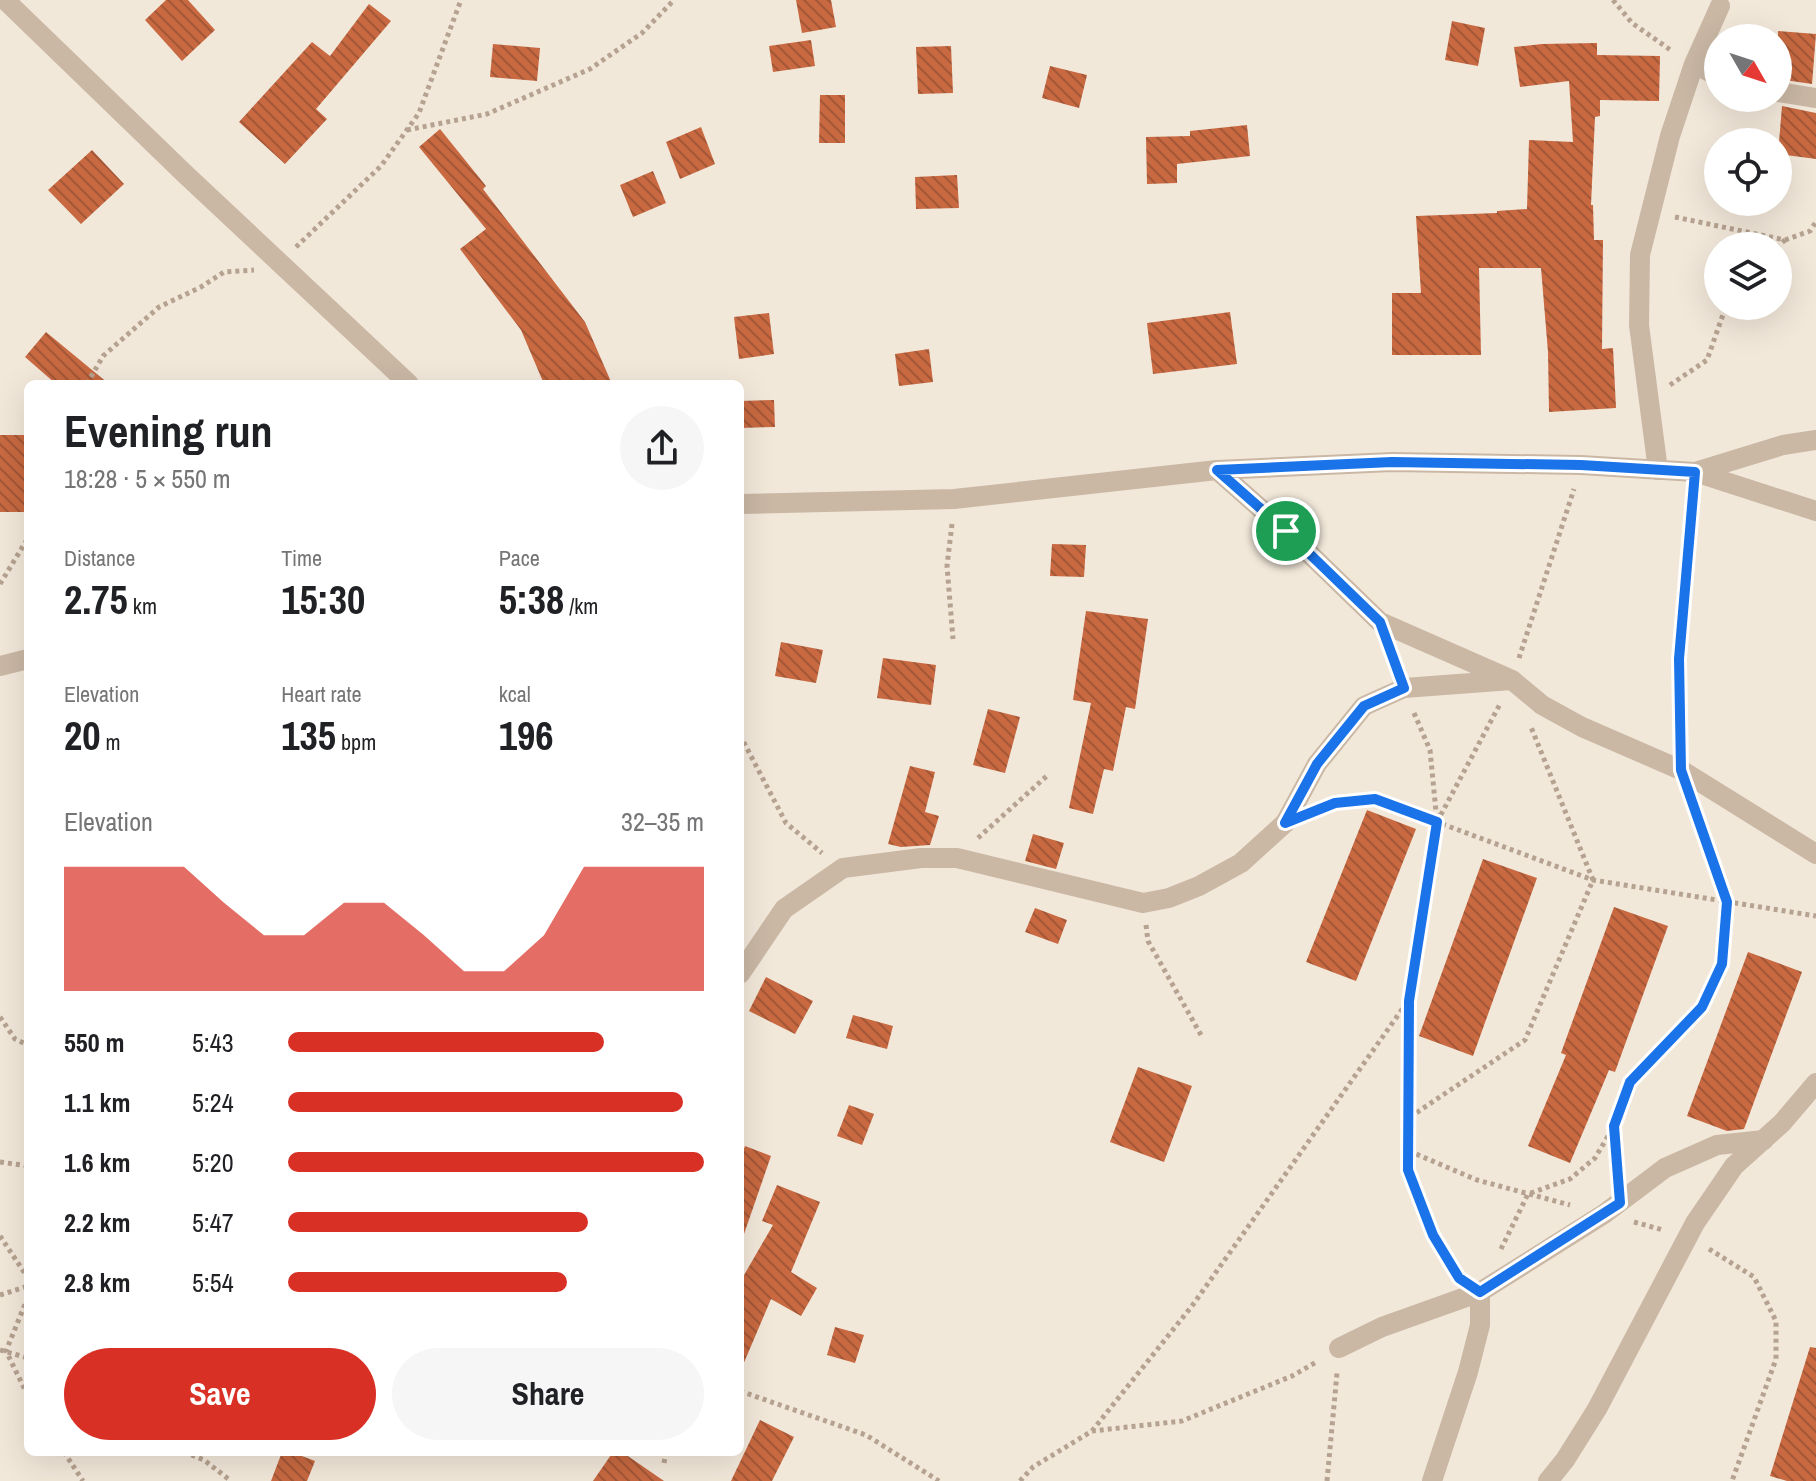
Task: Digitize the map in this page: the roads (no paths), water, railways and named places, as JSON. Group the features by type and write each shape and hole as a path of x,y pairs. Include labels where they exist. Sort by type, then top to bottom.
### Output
{"street":[{"path":"5,0 405,380"},
{"path":"1658,470 1639,311 1640,255 1670,136 1694,64 1720,6"},
{"path":"1694,64 1704,69"},
{"path":"1792,94 1816,98"},
{"path":"1695,472 1783,445 1816,440"},
{"path":"744,504 954,499 1217,470 1392,462 1581,465 1695,472 1816,511"},
{"path":"1217,470 1286,531 1380,622 1512,680 1542,705 1582,727 1681,770 1816,854"},
{"path":"0,666 24,660"},
{"path":"744,968 784,909 843,868 921,858 957,858 1143,903 1169,898 1241,863 1285,823 1317,764 1364,706 1404,688 1512,680"},
{"path":"1548,1481 1597,1409 1695,1223 1734,1166 1782,1123 1816,1083"},
{"path":"1339,1348 1382,1327 1480,1292 1620,1203 1665,1168 1717,1145 1764,1140"},
{"path":"1432,1481 1477,1337 1480,1292"}]}
